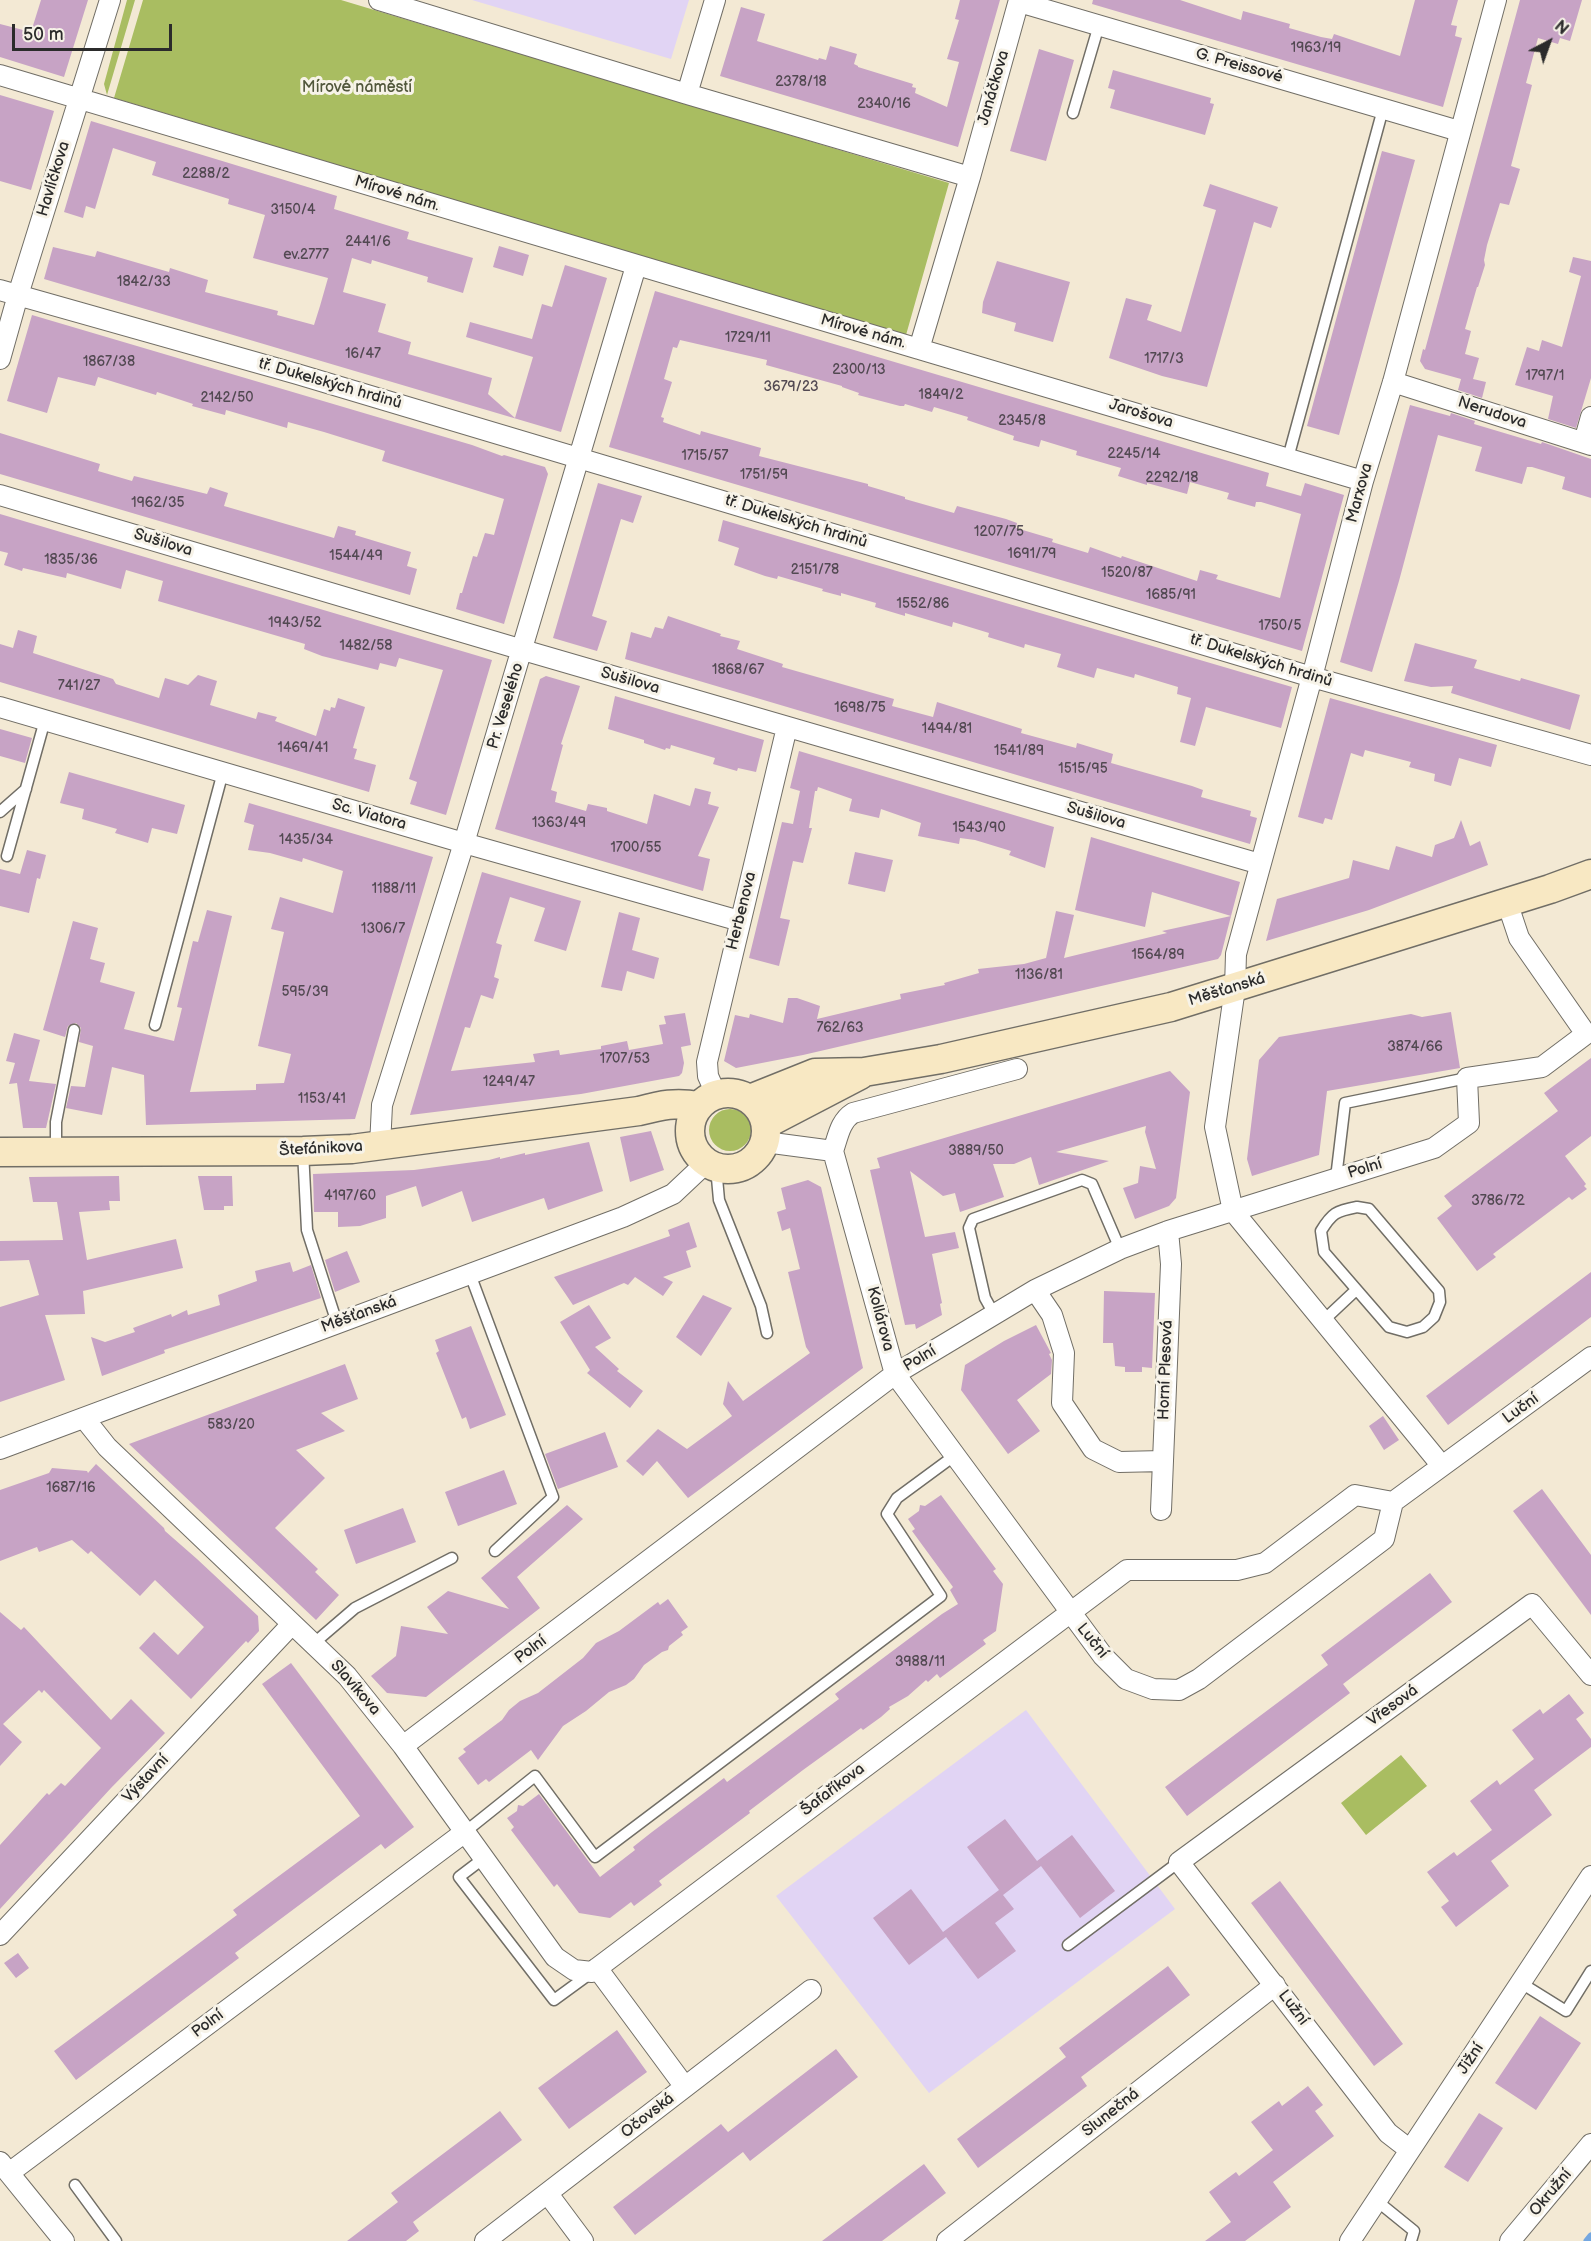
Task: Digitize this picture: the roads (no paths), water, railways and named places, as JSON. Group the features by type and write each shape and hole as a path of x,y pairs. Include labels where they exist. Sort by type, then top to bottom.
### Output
{"main road":[{"name":"Měšťanská","path":"750,1099 815,1073 864,1072 941,1059 1025,1042 1171,1007 1507,903 1550,889 1588,873"},
{"name":"Měšťanská","path":"765,1133 864,1072"},
{"path":"728,1092 750,1099 758,1106 765,1133 754,1159 736,1168 712,1165 698,1154 692,1143 702,1111 728,1092"},
{"name":"Štefánikova","path":"0,1152 303,1151 380,1146 639,1111 702,1111"}],"street":[{"name":"Havlíčkova","path":"0,359 9,292 79,98 110,0"},
{"path":"379,0 970,177"},
{"path":"687,94 715,0"},
{"name":"Marxova","path":"1235,988 1236,954 1363,481 1393,382 1496,0"},
{"name":"G. Preissové","path":"1019,1 1459,131"},
{"name":"Janáčkova","path":"970,177 1019,1"},
{"name":"Mírové nám.","path":"0,75 919,349 970,177"},
{"name":"Pr. Veselého","path":"380,1146 382,1105 523,650 636,266"},
{"name":"tř. Dukelských hrdinů","path":"9,292 297,374 1312,677 1591,755"},
{"name":"Jarošova","path":"919,349 1363,481"},
{"name":"Nerudova","path":"1393,382 1587,443"},
{"path":"1587,443 1591,417"},
{"name":"Sušilova","path":"0,495 1260,864"},
{"name":"Sc. Viatora","path":"0,707 740,921"},
{"name":"Herbenova","path":"702,1111 708,1076 707,1062 787,727"},
{"path":"1467,1078 1542,1067 1586,1034 1519,938 1507,903"},
{"path":"1235,988 1215,1127 1233,1211 1442,1466"},
{"path":"765,1133 833,1151 841,1126 846,1117 853,1113 1017,1069"},
{"name":"Polní","path":"403,1746 895,1374 1035,1290 1120,1249 1168,1231 1434,1148 1469,1123 1467,1078"},
{"name":"Kollárova","path":"833,1151 895,1374 1069,1612"},
{"name":"Měšťanská","path":"0,1449 585,1233 673,1194 712,1165"},
{"name":"Horní Plesová","path":"1161,1510 1171,1264 1168,1231"},
{"path":"1035,1290 1052,1315 1064,1353 1062,1403 1093,1449 1119,1462 1163,1461"},
{"name":"Luční","path":"1393,1502 1355,1495 1265,1563 1238,1570 1126,1570 1069,1612 1103,1656 1126,1679 1154,1689 1179,1690 1199,1679 1384,1539 1393,1502 1591,1358"},
{"name":"Slavíkova","path":"84,1418 107,1447 347,1676 403,1746 555,1957 574,1970 595,1970"},
{"name":"Vřesová","path":"1179,1862 1532,1604 1591,1675"},
{"name":"Šafaříkova","path":"595,1970 1069,1612"},
{"name":"Výstavní","path":"0,1935 292,1624"},
{"name":"Polní","path":"5,2168 465,1832"},
{"name":"Lužní","path":"1179,1862 1388,2133 1410,2150"},
{"name":"Jižní","path":"1350,2241 1591,1876"},
{"path":"595,1970 685,2087"},
{"name":"Slunečná","path":"947,2241 1275,1984"},
{"name":"Očovská","path":"485,2241 811,1990"},
{"name":"Okružní","path":"1510,2241 1591,2144"},
{"path":"5,2168 64,2241"},
{"path":"548,2194 583,2241"}],"lane":[{"path":"1073,112 1099,25"},
{"path":"1288,458 1383,109"},
{"path":"7,856 45,720"},
{"path":"156,1024 223,772"},
{"path":"0,812 26,789"},
{"path":"56,1152 56,1122 74,1030"},
{"path":"1336,1178 1345,1103 1467,1078"},
{"path":"303,1151 307,1230 337,1323"},
{"path":"712,1165 719,1200 761,1306 767,1334"},
{"path":"994,1314 985,1298 969,1228 973,1219 1082,1180 1092,1184 1120,1249"},
{"path":"1357,1207 1368,1209 1439,1291 1440,1302 1434,1317 1423,1327 1407,1332 1389,1327 1356,1290 1324,1252 1321,1231 1328,1219 1337,1211 1357,1207"},
{"path":"470,1274 553,1497 495,1551"},
{"path":"1323,1321 1356,1290"},
{"path":"465,1832 535,1776 596,1857 941,1596 886,1514 897,1498 954,1456"},
{"path":"313,1644 355,1608 452,1558"},
{"path":"484,1858 459,1877 554,2001 595,1970"},
{"path":"1068,1945 1179,1862"},
{"path":"1521,1983 1566,2011 1591,1971"},
{"path":"75,2185 116,2241"},
{"path":"1377,2201 1414,2231 1411,2241"}],"waterway":[{"path":"1587,2241 1591,2236"}],"park label":[{"name":"Mírové náměstí","path":"357,88"}]}
